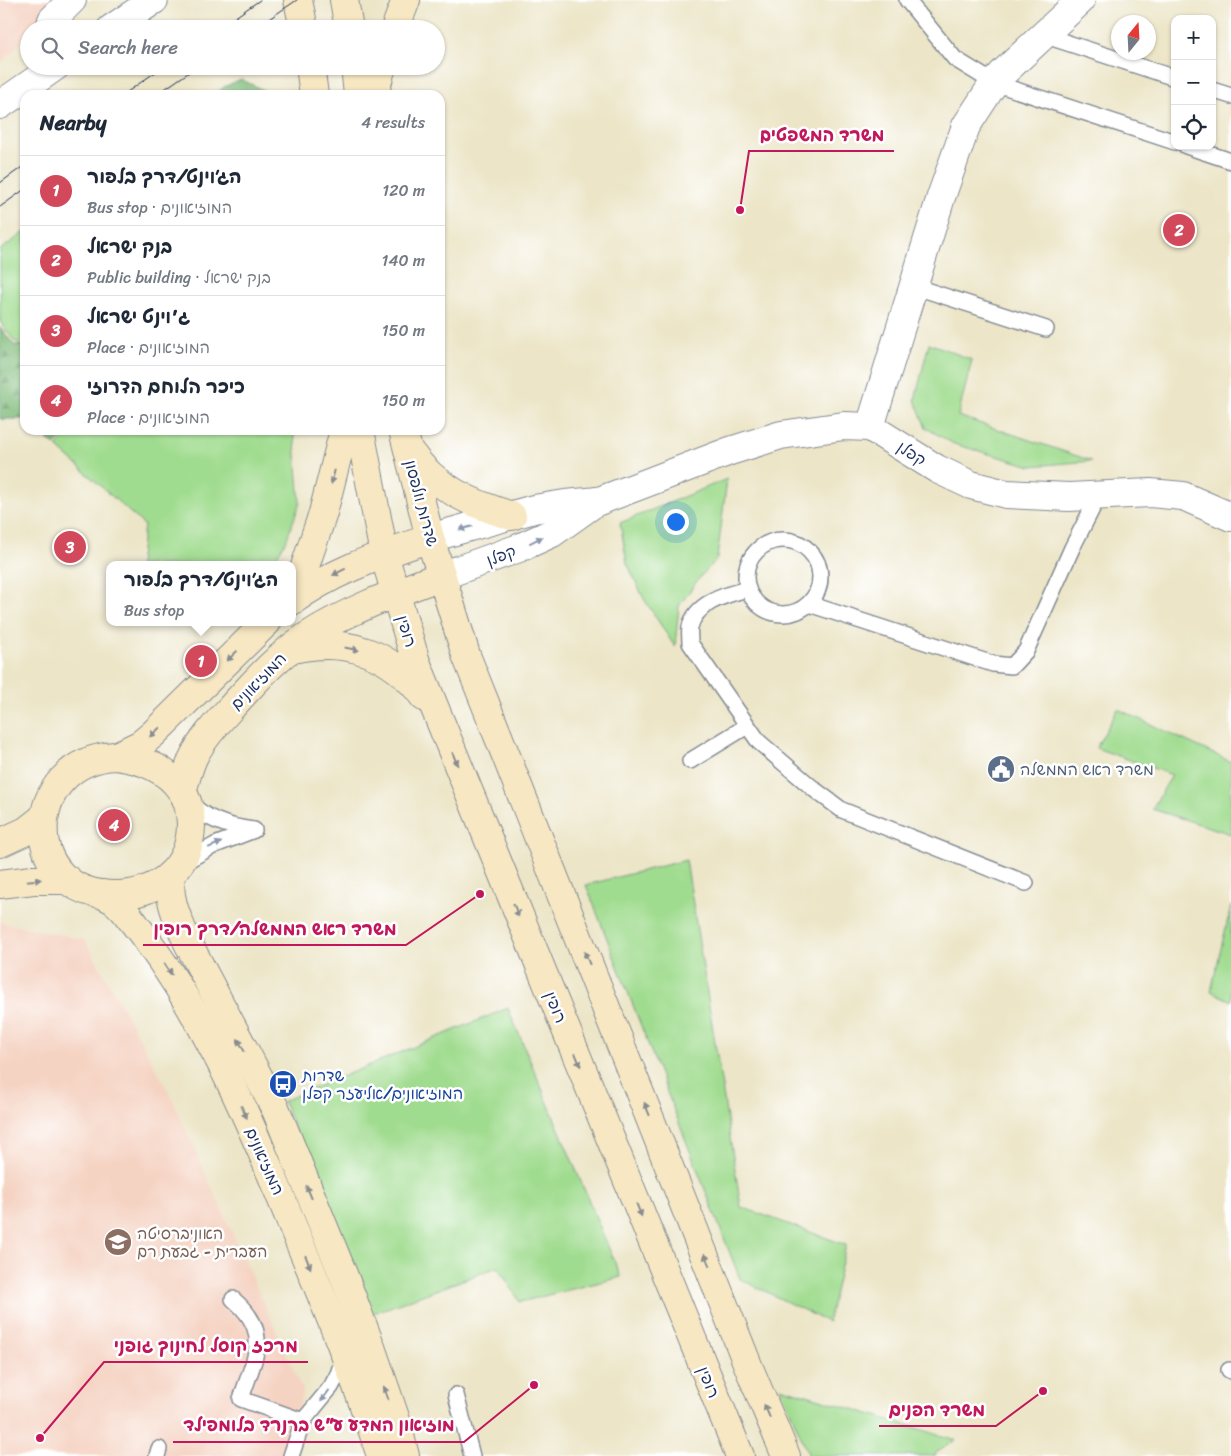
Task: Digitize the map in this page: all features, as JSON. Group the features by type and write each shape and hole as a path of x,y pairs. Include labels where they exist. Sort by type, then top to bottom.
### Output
{"street":[{"path":"52,20 72,0"},
{"path":"124,20 154,0"},
{"path":"298,0 302,20"},
{"path":"344,0 347,20"},
{"path":"398,20 406,0"},
{"path":"870,427 941,197 966,126 994,83 1081,0"},
{"path":"22,90 43,75"},
{"path":"311,75 313,90"},
{"path":"356,75 357,90"},
{"path":"375,90 380,75"},
{"path":"0,105 20,91"},
{"name":"קפלן","path":"430,538 564,504 598,500 730,451 781,435 844,426 870,427 937,469 971,485 1006,494 1069,497 1150,494 1183,496 1231,517"},
{"path":"296,591 323,513 343,435"},
{"path":"361,435 384,554"},
{"path":"405,439 420,465 444,487 485,508 512,516"},
{"name":"שדרות וולפסון","path":"405,439 441,576"},
{"name":"קפלן","path":"396,593 528,544 552,533 598,500"},
{"path":"296,598 327,578 351,566 430,538"},
{"name":"רופין","path":"384,554 416,662 436,714 740,1456"},
{"path":"441,576 466,655 786,1456"},
{"name":"המוזיאונים","path":"184,795 193,758 206,737 251,686 287,651 307,636 330,623 396,593"},
{"path":"116,756 138,760 155,767 170,778 184,795 191,820 191,834 189,845 175,869 160,884 146,890 124,894 102,894 83,889 68,880 55,867 47,851 43,834 44,817 54,791 71,772 97,759 116,756 141,744 263,626"},
{"path":"287,651 314,645 333,645 377,656 396,667 418,688 436,714"},
{"path":"0,843 26,831 44,817"},
{"name":"המוזיאונים","path":"175,869 169,885 177,917 188,943 276,1110 368,1338 396,1420 405,1456"},
{"path":"0,884 33,880 68,880"},
{"name":"המוזיאונים","path":"102,894 115,901 135,923 166,964 194,1010 230,1082 267,1162 345,1352 381,1456"}],"lane":[{"path":"907,0 955,59 994,83 1171,141"},
{"path":"1043,35 1171,77"},
{"path":"1216,91 1231,96"},
{"path":"1198,150 1231,161"},
{"path":"913,286 1046,328"},
{"path":"809,604 993,664 1012,666 1026,652 1072,548 1098,495"},
{"path":"784,540 795,542 806,549 814,559 819,571 816,593 809,604 798,611 775,614 763,609 754,600 747,589 746,576 751,558 760,548 771,542 784,540"},
{"path":"747,589 720,597 697,612 690,627 690,643 759,742 815,790 842,810 1026,882"},
{"path":"690,761 748,726"},
{"path":"175,869 197,853 254,830 228,826 215,821 195,808 184,795"},
{"path":"233,1299 245,1309 255,1326 258,1344 241,1399 303,1420"},
{"path":"291,1456 303,1420 331,1387 338,1374 345,1352"},
{"path":"456,1395 472,1456"}],"shaded area":[{"path":"0,0 61,0 42,20 20,20 20,43 0,64"},
{"name":"האוניברסיטה העברית - גבעת רם","path":"0,922 85,940 169,1092 303,1391 284,1456 0,1456"}],"green space":[{"path":"241,79 263,90 220,90"},
{"path":"20,236 20,342 15,342 0,322 0,250"},
{"path":"0,327 14,345 20,345 20,419 0,419"},
{"path":"929,343 972,360 958,416 1092,461 1031,466 954,444 926,428 915,400"},
{"path":"43,435 63,435 54,445"},
{"path":"66,435 294,435 300,503 286,541 274,561 140,561 144,525 56,446"},
{"path":"727,479 717,559 700,577 679,606 675,647 644,599 627,563 620,523"},
{"path":"1118,709 1231,762 1231,834 1152,809 1172,775 1096,748"},
{"path":"686,860 741,1207 846,1245 828,1322 740,1279 586,885"},
{"path":"1231,906 1231,1001 1211,991"},
{"path":"508,1008 621,1277 520,1302 498,1267 371,1314 283,1101"},
{"path":"780,1387 956,1440 936,1453 935,1456 809,1456"}],"tram line":[{"path":"231,20 260,0"},
{"path":"267,20 297,0"},
{"path":"130,90 151,75"},
{"path":"163,90 185,75"},
{"path":"0,183 20,169"},
{"path":"0,207 20,193"}],"place":[{"name":"משרד המשפטים","path":"740,210"},
{"name":"בנק ישראל","path":"1179,230"},
{"name":"ג'וינט ישראל","path":"70,547"},
{"name":"הג׳וינט/דרך בלפור","path":"201,661"},
{"name":"משרד ראש הממשלה","path":"1001,769"},
{"name":"כיכר הלוחם הדרוזי","path":"114,825"},
{"name":"משרד ראש הממשלה/דרך רופין","path":"480,894"},
{"name":"שדרות המוזיאונים/אליעזר קפלן","path":"283,1084"},
{"name":"האוניברסיטה העברית - גבעת רם","path":"118,1242"},
{"name":"מוזיאון המדע ע\"ש ברנרד בלומפילד","path":"534,1385"},
{"name":"משרד הפנים","path":"1043,1391"},
{"name":"מרכז קוסל לחינוך גופני","path":"40,1438"}]}
